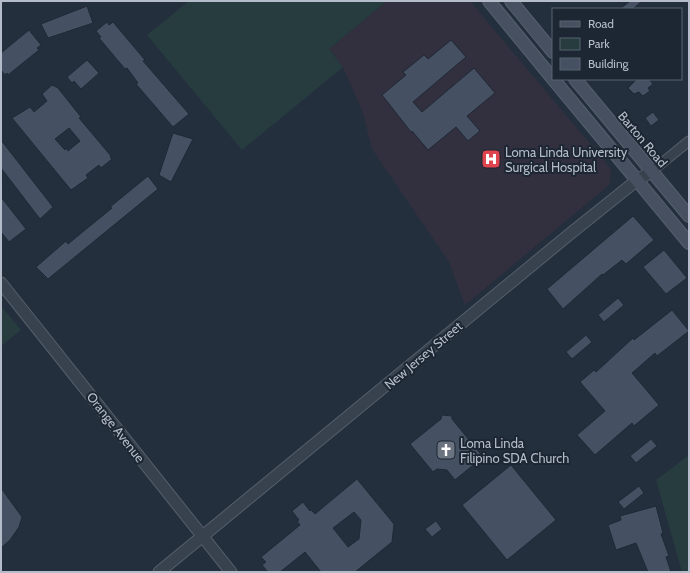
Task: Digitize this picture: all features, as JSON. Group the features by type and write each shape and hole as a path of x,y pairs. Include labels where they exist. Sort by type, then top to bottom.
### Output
{"main road":[{"path":"489,1 552,78"},
{"path":"511,1 552,51"},
{"path":"554,80 636,181 689,243"},
{"name":"Barton Road","path":"577,80 689,216"}],"street":[{"name":"New Jersey Street","path":"159,572 490,299 636,181 652,171 689,141"},
{"name":"Orange Avenue","path":"1,283 231,572"}],"shaded area":[{"name":"Loma Linda University Surgical Hospital","path":"387,1 470,1 611,169 609,185 465,305 449,262 372,149 363,113 343,67 329,49"}],"green space":[{"path":"189,1 387,1 329,49 343,67 242,150 147,35"},
{"path":"1,306 21,330 1,346"},
{"path":"689,455 689,572 682,572 656,480"}],"building":[{"path":"630,1 642,1 634,8 621,8"},
{"path":"87,6 93,23 48,38 41,24"},
{"path":"107,22 109,25 113,22 145,60 143,61 189,114 173,127 136,84 138,83 127,68 125,69 99,38 101,37 96,31"},
{"path":"29,30 41,45 37,48 39,50 8,75 7,73 5,75 1,70 1,53"},
{"path":"451,40 466,57 413,102 422,112 474,68 495,93 467,116 480,131 468,141 456,127 428,150 412,131 411,132 382,95 406,75 403,72 424,55 428,59"},
{"path":"87,60 99,73 81,89 74,81 72,83 67,77"},
{"path":"636,80 650,80 653,84 648,88 650,91 643,96 639,92 634,94 628,88"},
{"path":"52,85 58,88 81,117 79,118 112,159 101,168 99,165 86,175 88,178 71,190 12,118 30,107 34,112 47,101 42,94","holes":["69,128 80,141 68,151 67,148 65,150 55,139"]},
{"path":"653,112 659,120 651,126 645,118"},
{"path":"173,133 193,139 171,182 159,175"},
{"path":"1,140 53,207 40,219 1,168"},
{"path":"148,176 158,189 48,279 36,267 66,241 68,244"},
{"path":"1,197 26,229 9,242 1,232"},
{"path":"633,216 654,240 626,264 622,260 603,275 602,274 563,309 547,289"},
{"path":"664,250 687,278 666,294 643,267"},
{"path":"618,298 624,305 604,322 598,315"},
{"path":"672,310 689,331 657,356 655,353 632,373 659,405 634,426 632,423 595,455 577,435 605,411 580,382 594,370 596,372 633,338 634,340"},
{"path":"586,335 592,342 572,359 566,352"},
{"name":"Loma Linda Filipino SDA Church","path":"442,415 452,416 452,419 483,457 455,480 447,470 437,469 433,472 410,444 441,419"},
{"path":"651,439 657,446 636,463 630,456"},
{"path":"511,465 556,520 507,560 462,505"},
{"path":"357,479 394,524 392,542 355,572 321,572 305,552 280,572 268,572 262,565 266,562 261,557 300,525 297,521 299,520 292,511 303,502 310,511 311,510 315,514","holes":["354,512 361,520 359,539 348,547 333,528"]},
{"path":"639,486 644,493 624,509 618,502"},
{"path":"1,488 22,517 19,527 10,540 1,548"},
{"path":"656,506 663,533 661,534 669,556 666,557 671,572 648,572 636,543 616,550 608,525 621,520 620,516"},
{"path":"436,521 442,529 432,537 425,529"}],"place":[{"name":"Loma Linda University Surgical Hospital","path":"491,159"},
{"name":"Loma Linda Filipino SDA Church","path":"446,450"}]}
